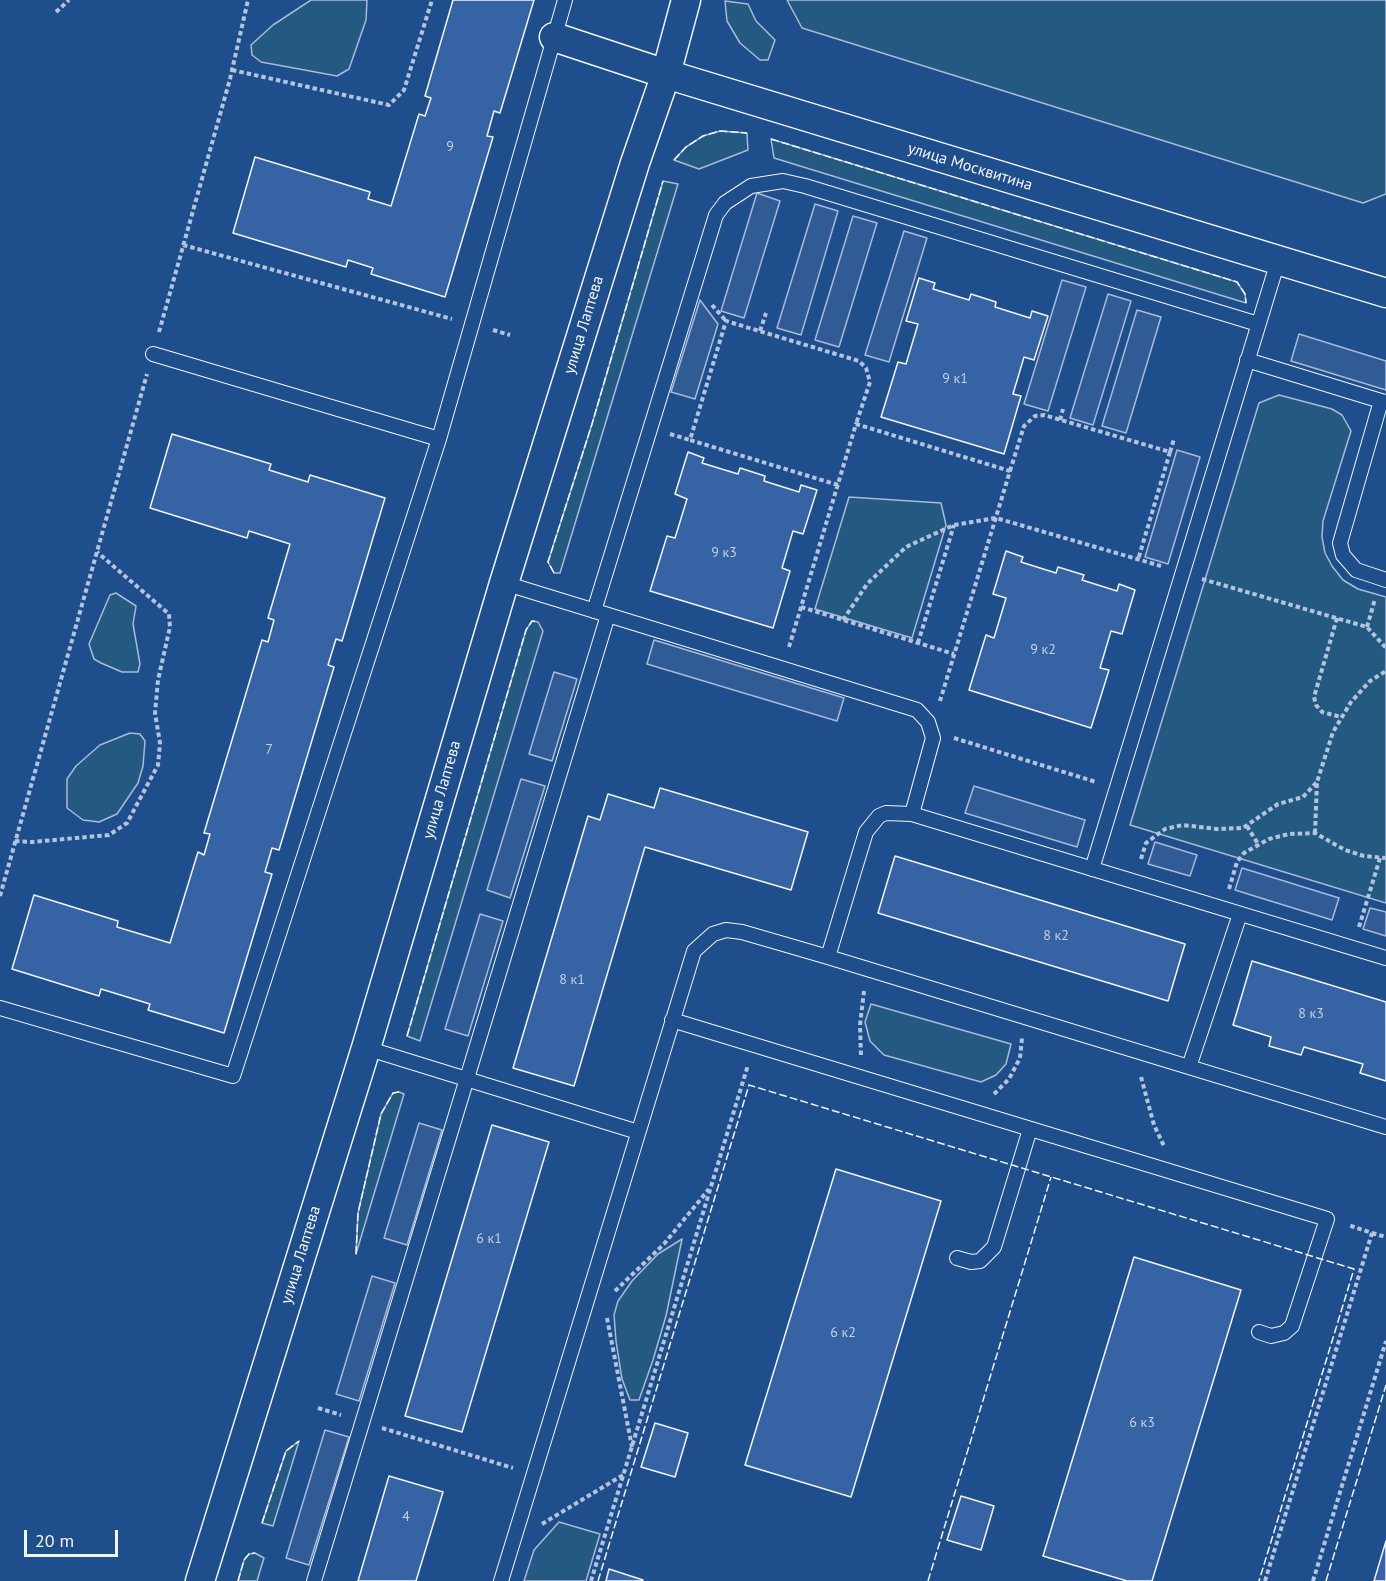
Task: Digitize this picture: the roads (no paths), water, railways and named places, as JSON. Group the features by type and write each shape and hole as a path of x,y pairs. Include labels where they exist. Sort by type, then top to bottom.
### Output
{"street":[{"name":"улица Лаптева","path":"200,1581 366,1048 504,584 635,163 666,74 686,0"},
{"name":"улица Москвитина","path":"554,37 666,74 1386,293"}],"lane":[{"path":"0,1008 233,1076 439,439 565,0"},
{"path":"594,611 716,215 725,203 751,186 783,181 805,186 1258,324"},
{"path":"1092,869 1278,261"},
{"path":"153,354 439,439"},
{"path":"1247,360 1384,402 1340,543 1343,555 1356,570 1386,580"},
{"path":"504,584 917,710 932,730 931,751 912,814"},
{"path":"314,1581 608,615"},
{"path":"828,957 871,823 886,813 912,814 1386,958"},
{"path":"1189,1067 1240,914"},
{"path":"501,1581 694,951 713,934 726,930 742,932 1386,1127"},
{"path":"672,1020 1327,1219 1292,1326 1284,1334 1271,1336 1259,1332"},
{"path":"366,1048 638,1131"},
{"path":"957,1258 971,1262 980,1261 994,1247 1030,1129"}]}
